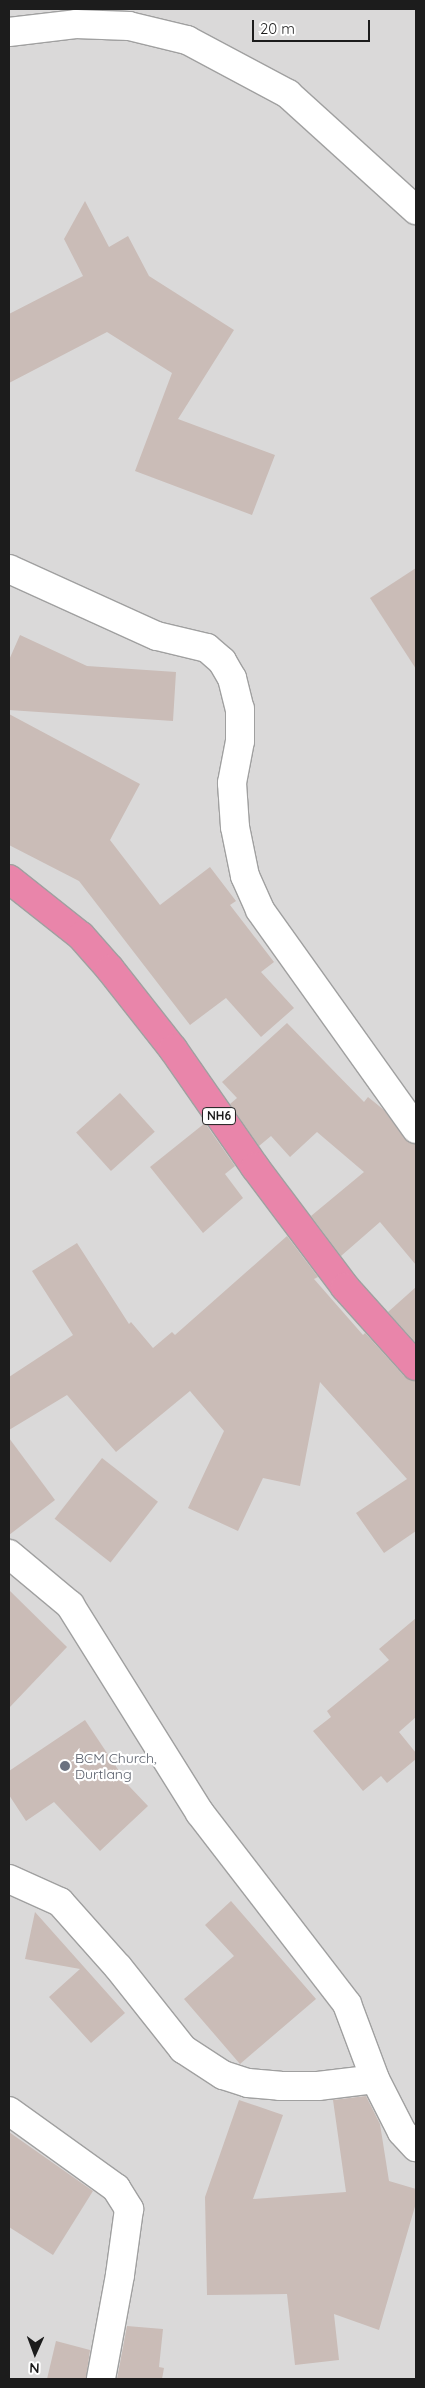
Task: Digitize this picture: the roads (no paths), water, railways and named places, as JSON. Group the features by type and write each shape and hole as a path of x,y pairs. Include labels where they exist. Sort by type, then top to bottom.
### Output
{"highway":[{"name":"NH6","path":"9,879 81,936 110,969 173,1049 255,1167 345,1288 416,1366"}],"street":[{"path":"9,32 85,24 130,26 187,40 288,94 416,210"},
{"path":"9,569 157,636 207,648 222,661 232,678 240,709 240,740 232,783 235,827 244,876 260,910 416,1129"},
{"path":"9,1554 70,1605 200,1813 347,2004 375,2079 402,2132 416,2147"},
{"path":"9,1879 60,1902 118,1967 183,2049 223,2075 248,2083 280,2086 318,2086 375,2079"},
{"path":"9,2111 116,2188 129,2208 122,2266 101,2379"}],"place":[{"name":"BCM Church, Durtlang","path":"65,1766"}]}
